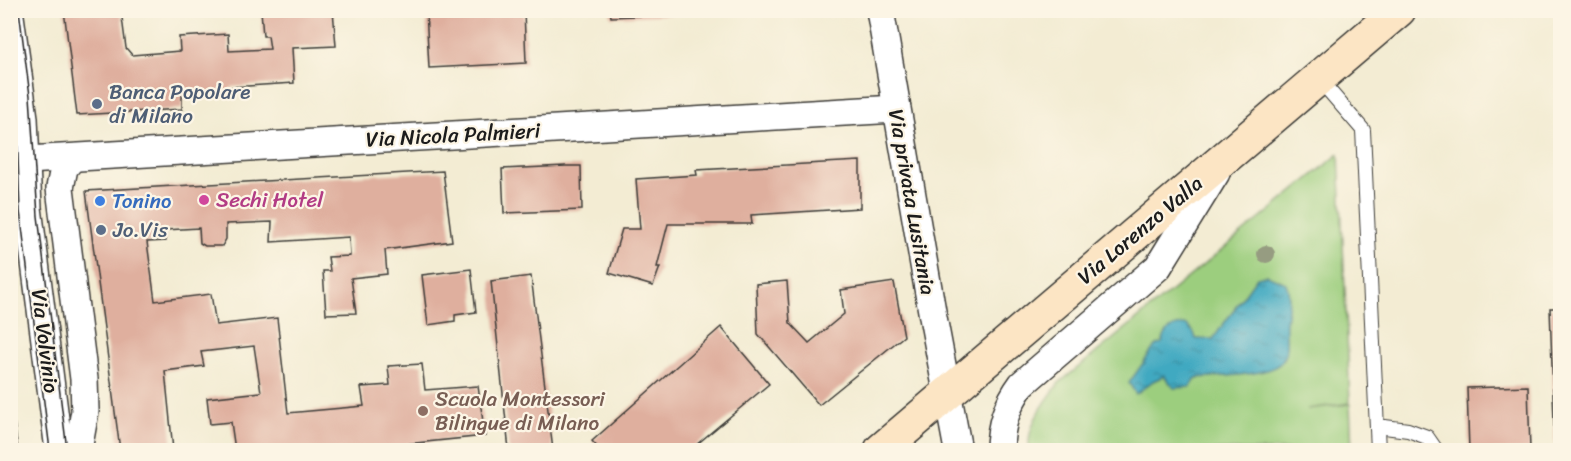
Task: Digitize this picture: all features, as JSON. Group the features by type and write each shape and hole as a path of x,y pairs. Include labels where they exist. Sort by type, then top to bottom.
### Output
{"main road":[{"name":"Via Lorenzo Valla","path":"881,450 1399,10"}],"street":[{"name":"Via privata Lusitania","path":"880,10 958,450"},
{"name":"Via Volvinio","path":"10,16 24,118 19,161 28,208 59,450"},
{"name":"Via Nicola Palmieri","path":"19,161 896,110"},
{"name":"Via Volvinio","path":"72,158 64,168 60,188 84,379 85,411 78,450"},
{"path":"999,450 1001,430 1012,398 1035,372 1158,267 1224,158"},
{"path":"19,161 60,188"}],"lane":[{"path":"1319,79 1363,130 1378,450"},
{"path":"1377,426 1408,430 1427,437 1436,450"}],"green space":[{"path":"1339,154 1350,403 1307,409 1350,404 1352,450 1029,450 1033,423 1059,383"}],"water":[{"path":"1267,275 1286,283 1289,294 1286,348 1282,361 1267,370 1255,373 1196,378 1190,387 1174,388 1164,376 1136,394 1129,383 1155,346 1162,343 1168,331 1177,326 1187,325 1196,339 1213,339 1257,277"}],"building":[{"path":"64,10 121,10 126,48 132,55 180,51 179,37 228,34 229,51 270,49 268,36 263,36 261,10 333,10 336,46 292,48 294,83 232,87 232,91 182,95 182,109 77,115"},
{"path":"426,10 524,10 526,63 429,68"},
{"path":"610,10 681,10 681,14 611,17"},
{"path":"860,161 860,208 751,215 752,224 668,224 657,267 660,267 653,286 609,273 622,229 640,229 636,179 697,175 696,170"},
{"path":"581,166 582,210 504,213 502,169"},
{"path":"443,171 452,241 385,250 387,274 351,278 356,313 326,314 323,271 330,271 328,257 350,256 349,237 271,242 272,222 226,224 226,239 222,246 205,246 200,243 199,228 165,230 166,241 147,242 155,301 211,294 216,325 277,318 288,413 364,406 361,387 390,385 388,366 422,364 425,390 478,386 485,436 406,444 407,450 235,450 231,422 210,424 207,398 261,392 254,346 201,352 204,366 165,371 173,450 120,450 86,191"},
{"path":"471,269 476,312 455,315 455,321 428,325 422,275"},
{"path":"531,276 553,450 509,450 491,281"},
{"path":"787,281 790,323 809,343 844,314 841,290 894,282 904,336 819,405 758,334 756,284"},
{"path":"1550,308 1560,308 1560,450 1555,450"},
{"path":"721,327 769,384 690,450 600,450 592,441"},
{"path":"1528,386 1530,450 1469,450 1467,388"},
{"path":"12,404 15,429 18,450 10,450"}],"tram line":[{"path":"19,10 30,96 38,216 67,450"},
{"path":"10,67 17,131 20,211 50,450"}],"place":[{"name":"Banca Popolare di Milano","path":"97,104"},
{"name":"Sechi Hotel","path":"204,200"},
{"name":"Tonino","path":"100,201"},
{"name":"Jo.Vis","path":"101,230"},
{"name":"Scuola Montessori Bilingue di Milano","path":"423,411"}]}
